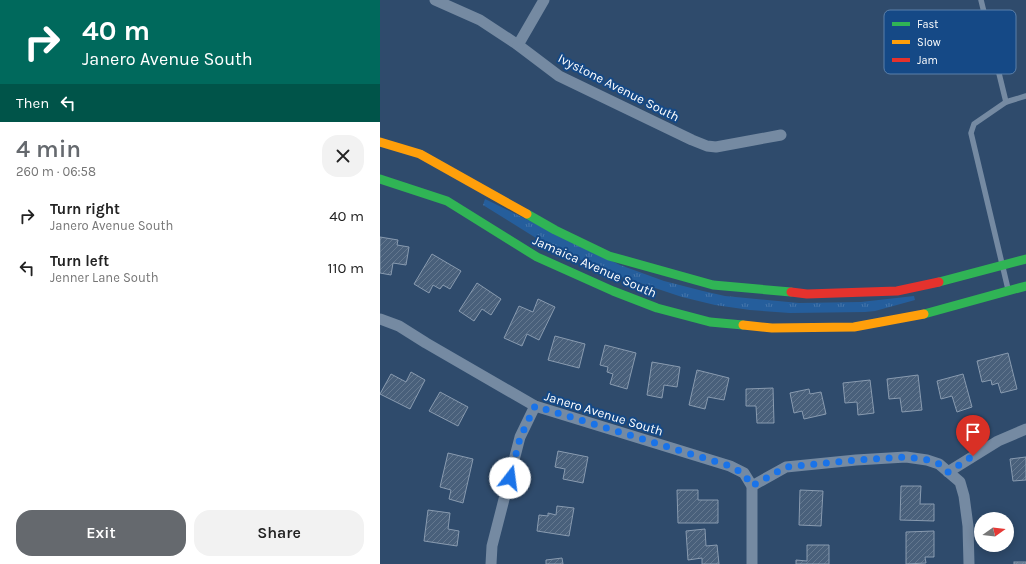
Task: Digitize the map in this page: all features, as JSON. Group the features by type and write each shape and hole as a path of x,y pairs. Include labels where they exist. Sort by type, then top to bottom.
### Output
{"street":[{"name":"Ivystone Avenue South","path":"435,0 480,20 518,45 559,76 685,137 707,146 716,147 781,135"},
{"path":"518,45 544,0"},
{"name":"Jamaica Avenue South","path":"380,142 420,154 555,230 609,256 713,285 807,294 897,290 960,277 1026,259"},
{"name":"Jamaica Avenue South","path":"380,178 447,201 537,257 613,291 656,308 710,322 772,328 854,327 934,312 1026,286"},
{"name":"Janero Avenue South","path":"380,319 399,326 535,406 730,466 744,474 752,486"},
{"path":"491,564 492,546 520,438 535,406"},
{"path":"948,472 998,441 1026,430"},
{"path":"752,564 752,486 786,467 906,457 928,460 939,464 960,482 964,496 968,526 969,564"}],"lane":[{"path":"982,0 984,10"},
{"path":"999,74 1006,102"},
{"path":"1008,290 971,133 974,124 1006,102 1026,96"}],"green space":[{"path":"485,199 620,265 664,281 703,291 725,296 799,303 861,302 914,296 915,300 875,311 865,312 790,313 750,310 715,305 682,297 604,271 544,243 483,205"}],"building":[{"path":"380,237 398,240 397,245 409,247 406,265 393,263 391,275 380,273"},
{"path":"432,254 461,271 450,289 443,285 440,289 433,285 429,293 414,284"},
{"path":"477,283 501,299 491,315 482,309 474,321 459,311"},
{"path":"538,299 555,307 539,340 527,334 522,346 504,338 519,306 533,312"},
{"path":"555,336 585,344 579,368 548,360"},
{"path":"605,345 636,353 627,389 610,384 613,374 607,372 608,367 600,365"},
{"path":"1008,353 1017,389 1001,393 998,383 992,385 991,380 982,382 977,361"},
{"path":"652,362 680,367 677,387 664,385 662,398 647,395"},
{"path":"697,370 729,378 724,400 708,397 705,409 689,405"},
{"path":"411,372 425,380 410,409 380,394 391,374 406,382"},
{"path":"963,374 972,407 957,412 952,396 941,399 937,381"},
{"path":"918,375 922,410 902,412 900,398 889,399 887,379"},
{"path":"870,380 874,413 858,415 857,402 845,403 843,383"},
{"path":"773,388 774,423 757,423 756,406 746,406 746,389"},
{"path":"809,389 810,394 821,392 826,414 804,419 802,411 794,413 790,393"},
{"path":"440,392 468,407 458,426 429,411"},
{"path":"558,451 588,457 583,483 563,479 565,469 555,467"},
{"path":"448,453 473,459 463,503 449,499 451,490 440,487"},
{"path":"1026,457 1026,480 1013,481 1010,459"},
{"path":"901,486 921,486 920,504 934,504 934,521 900,520"},
{"path":"677,490 698,490 698,500 718,500 718,523 678,523"},
{"path":"800,490 823,491 821,526 799,525"},
{"path":"557,506 574,508 569,536 537,531 539,515 548,516 548,513 556,515"},
{"path":"428,510 450,513 448,529 459,531 457,546 424,541"},
{"path":"705,529 706,546 717,545 719,564 702,564 702,558 688,560 686,531"},
{"path":"934,531 934,557 925,557 926,563 906,564 906,532"},
{"path":"807,545 829,545 829,564 796,564 796,560 807,561"},
{"path":"562,558 563,564 546,564 546,560"},
{"path":"1014,562 1026,562 1026,564 1014,564"}],"traffic: fast":[{"path":"380,179 447,201 537,257 613,291 657,308 710,322 743,325"},
{"path":"527,214 555,230 609,256 713,285 791,292"},
{"path":"939,282 1026,259"},
{"path":"924,314 1026,286"}],"traffic: slow":[{"path":"380,142 420,154 527,214"},
{"path":"743,325 772,328 854,327 924,314"}],"traffic: jam":[{"path":"791,292 807,294 897,291 939,282"}],"route":[{"path":"510,478 520,438 535,406 730,466 744,474 752,486 786,467 906,457 928,460 939,464 948,472 973,456"}]}
